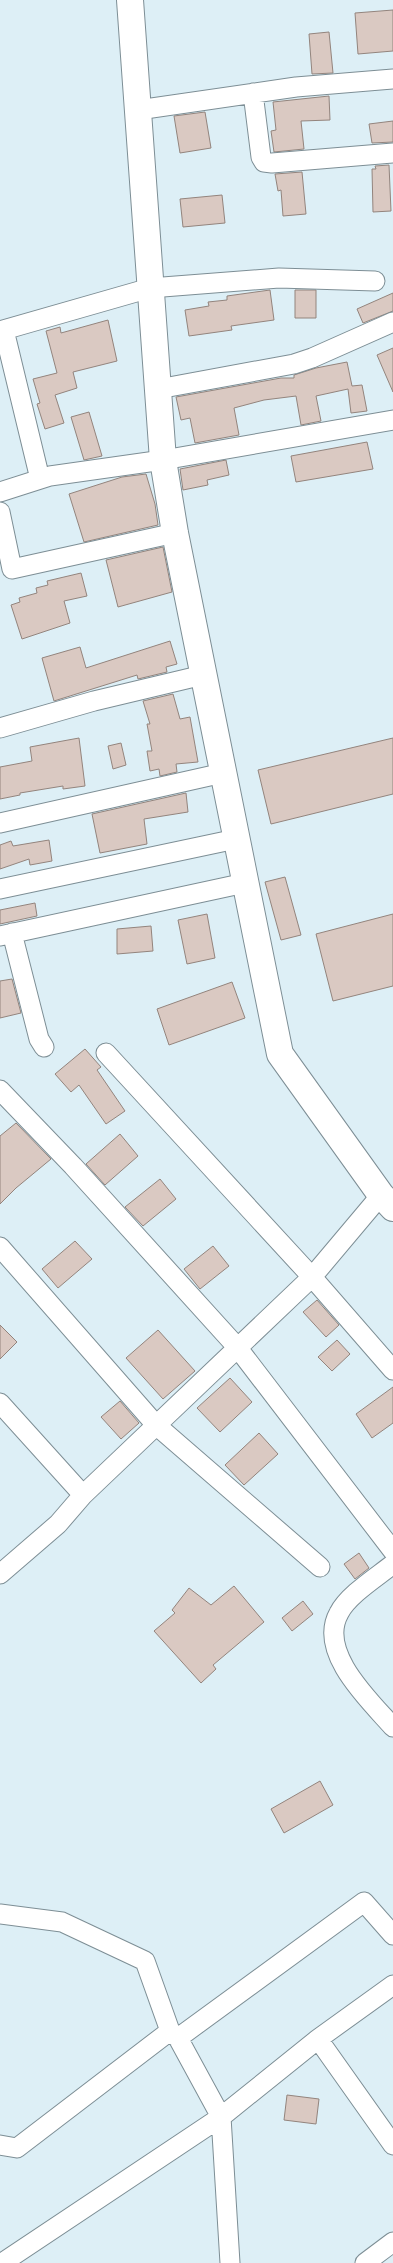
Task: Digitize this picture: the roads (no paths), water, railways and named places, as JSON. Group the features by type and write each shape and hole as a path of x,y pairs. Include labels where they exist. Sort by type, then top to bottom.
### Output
{"street":[{"path":"0,1574 58,1524 83,1495 312,1276 387,1201 280,1054 175,533 163,460 130,0"},
{"path":"138,110 296,87 393,79"},
{"path":"253,93 261,157 264,162 272,164 393,153"},
{"path":"40,479 2,330 150,288 279,278 375,282"},
{"path":"158,390 294,364 312,358 393,322"},
{"path":"0,492 50,476 163,460 393,420"},
{"path":"0,512 12,569 175,533"},
{"path":"0,728 203,675"},
{"path":"0,823 223,773"},
{"path":"0,889 236,839"},
{"path":"44,1046 39,1039 6,934 245,883"},
{"path":"106,1053 312,1276 393,1370"},
{"path":"0,1090 73,1166 237,1347 393,1551"},
{"path":"0,1247 156,1425 320,1568"},
{"path":"0,1403 83,1495"},
{"path":"393,1564 347,1603 339,1613 334,1625 334,1643 340,1659 360,1690 393,1727"},
{"path":"0,2146 17,2148 174,2034 364,1902 393,1935"},
{"path":"0,1914 62,1922 145,1961 174,2034 221,2118 230,2263"},
{"path":"2,2263 221,2118 318,2039 393,1985"},
{"path":"318,2039 393,2145"},
{"path":"365,2263 393,2242"}]}
